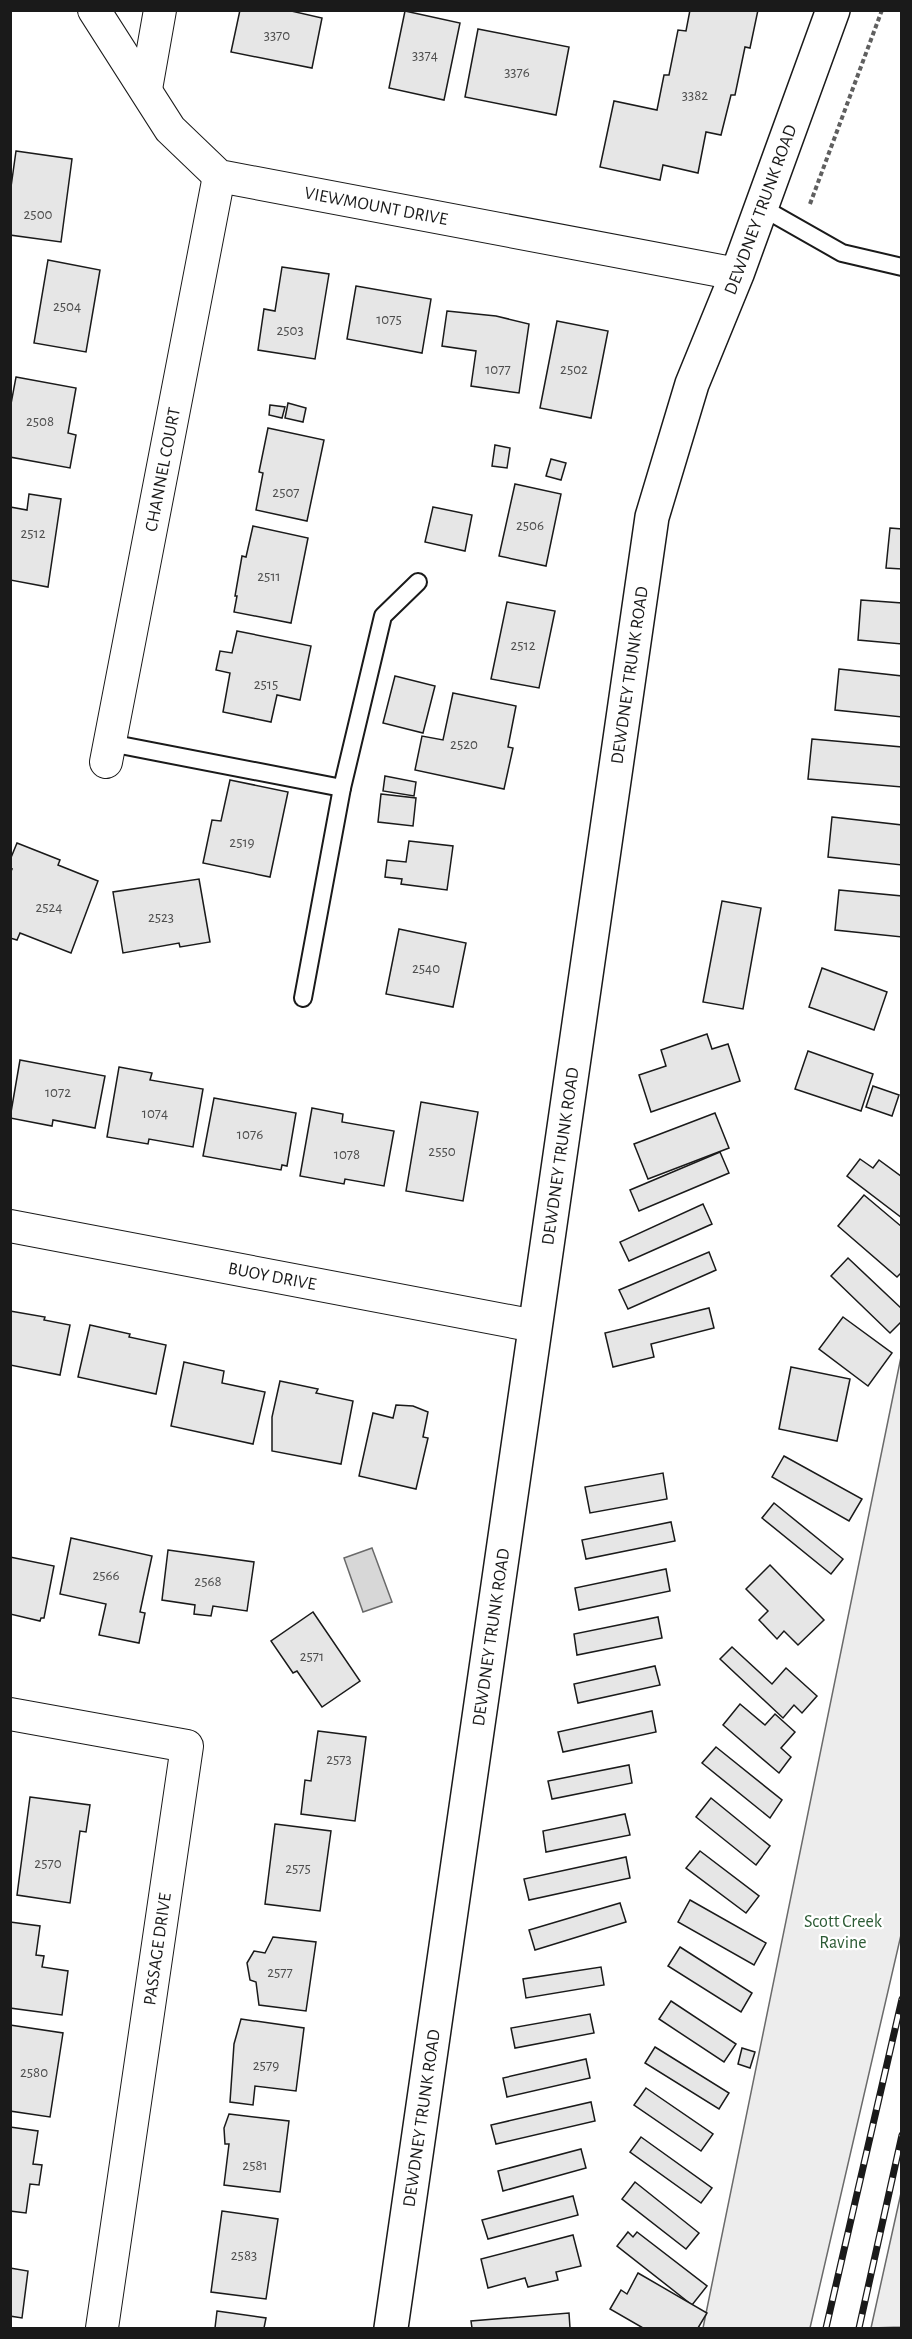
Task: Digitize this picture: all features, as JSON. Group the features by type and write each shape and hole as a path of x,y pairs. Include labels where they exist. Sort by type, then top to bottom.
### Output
{"main road":[{"name":"DEWDNEY TRUNK ROAD","path":"391,2328 652,517 692,384 737,274 833,10"}],"street":[{"path":"94,10 170,129 219,176"},
{"path":"146,89 159,10"},
{"name":"VIEWMOUNT DRIVE","path":"219,176 737,274"},
{"name":"CHANNEL COURT","path":"108,752 219,176"},
{"name":"BUOY DRIVE","path":"10,1226 535,1326"},
{"name":"PASSAGE DRIVE","path":"10,1714 187,1746 102,2328"}],"lane":[{"path":"761,207 842,253 902,267"},
{"path":"303,998 342,788 383,616 418,582"},
{"path":"108,752 342,788"}],"path":[{"path":"800,229 882,10"}],"shaded area":[{"name":"Scott Creek Ravine","path":"901,1357 901,1935 810,2328 703,2328"},
{"path":"372,1548 392,1602 363,1612 344,1558"},
{"path":"901,2193 901,2327 871,2328"}],"building":[{"path":"240,10 287,10 322,18 312,68 231,52"},
{"path":"690,10 758,10 750,48 745,47 735,95 731,95 721,135 706,132 698,173 663,165 660,180 600,167 614,101 657,110 664,75 669,75 678,30 686,31"},
{"path":"405,11 460,23 444,100 389,88"},
{"path":"478,29 569,47 556,115 465,97"},
{"path":"16,151 72,159 61,242 10,235 10,194"},
{"path":"48,260 100,270 86,352 34,343"},
{"path":"282,267 329,274 315,359 258,350 264,309 275,311"},
{"path":"356,286 431,299 422,353 347,339"},
{"path":"447,311 496,316 529,324 519,393 471,386 476,351 442,346"},
{"path":"557,321 608,331 591,418 540,408"},
{"path":"16,377 76,388 68,433 76,435 70,468 10,457 10,409"},
{"path":"288,403 306,408 303,422 285,418"},
{"path":"270,405 285,407 282,418 269,415"},
{"path":"268,428 324,440 307,521 256,510 263,473 259,472"},
{"path":"495,445 510,448 507,468 492,466"},
{"path":"551,459 566,463 561,480 546,476"},
{"path":"515,484 561,494 546,566 499,556"},
{"path":"29,494 61,499 48,587 10,580 10,507 27,510"},
{"path":"433,507 472,515 465,551 425,542"},
{"path":"253,526 308,538 291,623 234,612 242,556 246,557"},
{"path":"890,528 902,529 902,569 886,568"},
{"path":"861,600 902,603 902,644 858,640"},
{"path":"507,602 555,611 539,688 491,679"},
{"path":"237,631 311,646 300,700 277,695 271,722 223,712 230,673 216,670 220,651 232,653"},
{"path":"839,669 902,676 902,717 835,710"},
{"path":"395,676 435,686 423,733 383,723"},
{"path":"453,693 516,706 508,747 513,748 504,789 415,770 422,736 443,740"},
{"path":"812,739 902,747 902,787 808,779"},
{"path":"385,776 416,782 414,796 383,791"},
{"path":"230,780 288,792 270,877 203,863 212,820 221,821"},
{"path":"381,794 416,798 413,826 378,822"},
{"path":"832,817 902,825 902,865 828,857"},
{"path":"409,841 453,846 447,890 401,884 402,879 385,877 387,860 406,862"},
{"path":"17,843 60,860 58,865 98,881 71,953 20,933 17,940 10,938 10,874 12,869 10,869 10,860"},
{"path":"199,879 210,942 180,947 179,943 123,953 113,892"},
{"path":"839,890 902,896 902,937 835,930"},
{"path":"722,901 761,908 743,1009 703,1002"},
{"path":"399,929 466,943 453,1007 386,994"},
{"path":"822,968 887,992 874,1030 809,1007"},
{"path":"707,1034 712,1049 728,1044 740,1081 651,1112 639,1075 666,1066 661,1050"},
{"path":"808,1051 873,1074 861,1111 795,1089"},
{"path":"20,1060 105,1076 95,1128 53,1120 52,1126 10,1118"},
{"path":"119,1067 152,1073 150,1080 203,1089 193,1147 149,1139 148,1144 107,1137"},
{"path":"873,1086 899,1095 892,1116 866,1107"},
{"path":"214,1098 296,1113 287,1166 282,1165 281,1170 203,1156"},
{"path":"421,1102 478,1112 463,1201 406,1191"},
{"path":"312,1108 343,1114 342,1122 394,1131 384,1186 345,1179 344,1184 300,1176"},
{"path":"715,1113 729,1148 648,1179 634,1144"},
{"path":"720,1152 729,1173 639,1211 630,1190"},
{"path":"860,1159 873,1168 879,1160 902,1177 902,1218 847,1176"},
{"path":"864,1195 902,1227 902,1272 897,1277 838,1226"},
{"path":"703,1204 712,1224 629,1261 620,1242"},
{"path":"709,1252 716,1270 628,1309 619,1290"},
{"path":"848,1258 902,1309 902,1321 890,1333 831,1276"},
{"path":"709,1308 714,1328 651,1344 654,1357 613,1367 605,1333"},
{"path":"10,1311 45,1317 44,1320 70,1325 60,1375 10,1365"},
{"path":"843,1317 892,1353 868,1386 819,1349"},
{"path":"90,1325 166,1345 156,1394 78,1377"},
{"path":"184,1362 224,1371 222,1383 265,1392 253,1444 171,1426"},
{"path":"791,1367 850,1379 837,1441 779,1429"},
{"path":"280,1381 318,1389 316,1393 353,1401 341,1464 272,1451 272,1417"},
{"path":"396,1405 413,1406 428,1412 423,1437 428,1438 416,1489 359,1476 373,1413 393,1418"},
{"path":"784,1456 862,1499 849,1521 772,1477"},
{"path":"663,1473 667,1499 590,1513 585,1487"},
{"path":"774,1503 843,1559 831,1574 762,1518"},
{"path":"671,1522 675,1541 586,1559 582,1540"},
{"path":"71,1538 152,1556 140,1612 145,1613 139,1643 99,1635 106,1604 60,1594"},
{"path":"168,1550 254,1562 247,1611 213,1606 211,1616 194,1614 195,1605 162,1600"},
{"path":"10,1557 54,1566 44,1618 40,1621 10,1614"},
{"path":"770,1565 824,1620 798,1645 784,1631 777,1639 759,1620 768,1611 746,1589"},
{"path":"666,1569 670,1591 579,1610 575,1588"},
{"path":"313,1612 360,1681 322,1707 297,1671 293,1673 271,1641"},
{"path":"658,1617 662,1638 577,1655 574,1634"},
{"path":"732,1647 772,1684 786,1668 817,1696 802,1713 794,1705 783,1718 720,1659"},
{"path":"655,1666 660,1685 578,1703 574,1684"},
{"path":"740,1704 765,1725 775,1714 795,1732 781,1748 791,1757 779,1773 723,1725"},
{"path":"652,1711 656,1732 563,1752 558,1732"},
{"path":"318,1731 366,1737 355,1821 301,1814 305,1780 311,1781"},
{"path":"716,1747 782,1800 770,1818 702,1763"},
{"path":"629,1765 632,1783 552,1799 548,1781"},
{"path":"30,1797 90,1805 86,1832 80,1831 70,1903 17,1895"},
{"path":"711,1798 770,1846 756,1865 696,1817"},
{"path":"625,1814 630,1835 546,1852 543,1831"},
{"path":"275,1824 331,1831 320,1911 265,1904"},
{"path":"700,1851 759,1896 746,1913 686,1868"},
{"path":"626,1857 630,1878 529,1900 524,1879"},
{"path":"690,1900 766,1943 754,1965 678,1922"},
{"path":"620,1903 626,1922 535,1950 529,1930"},
{"path":"10,1922 40,1926 36,1955 44,1956 42,1967 68,1971 62,2015 10,2008"},
{"path":"273,1937 316,1942 306,2011 259,2005 256,1982 250,1980 247,1963 254,1951 265,1953"},
{"path":"680,1947 752,1993 741,2012 668,1966"},
{"path":"601,1967 604,1985 526,1998 523,1979"},
{"path":"671,2001 736,2044 724,2062 659,2019"},
{"path":"590,2014 594,2033 515,2048 511,2028"},
{"path":"241,2019 304,2028 296,2091 255,2086 253,2105 230,2102 234,2044"},
{"path":"10,2025 63,2033 50,2117 10,2111"},
{"path":"655,2047 729,2093 719,2109 645,2063"},
{"path":"742,2048 755,2052 750,2068 738,2064"},
{"path":"586,2059 590,2078 507,2097 503,2078"},
{"path":"646,2088 713,2134 701,2151 634,2105"},
{"path":"591,2102 595,2121 496,2144 491,2125"},
{"path":"229,2114 289,2121 280,2192 224,2185 229,2144 225,2144 224,2128"},
{"path":"10,2127 38,2131 33,2164 42,2165 39,2185 30,2184 26,2213 10,2211"},
{"path":"641,2137 712,2188 701,2203 630,2152"},
{"path":"581,2149 586,2168 503,2191 498,2171"},
{"path":"635,2182 699,2233 686,2249 622,2199"},
{"path":"573,2196 578,2215 488,2239 482,2220"},
{"path":"222,2211 278,2219 266,2299 211,2292"},
{"path":"628,2232 633,2237 637,2232 707,2286 692,2305 617,2246"},
{"path":"573,2235 581,2266 556,2272 558,2280 528,2287 525,2278 488,2288 481,2259"},
{"path":"10,2268 28,2271 22,2318 10,2316"},
{"path":"638,2273 707,2313 698,2328 643,2328 610,2309 621,2290 627,2294"},
{"path":"217,2311 266,2318 264,2328 215,2328"},
{"path":"569,2313 570,2328 472,2328 471,2321"}],"railway":[{"path":"826,2328 902,1999"},
{"path":"859,2328 902,2135"}]}
